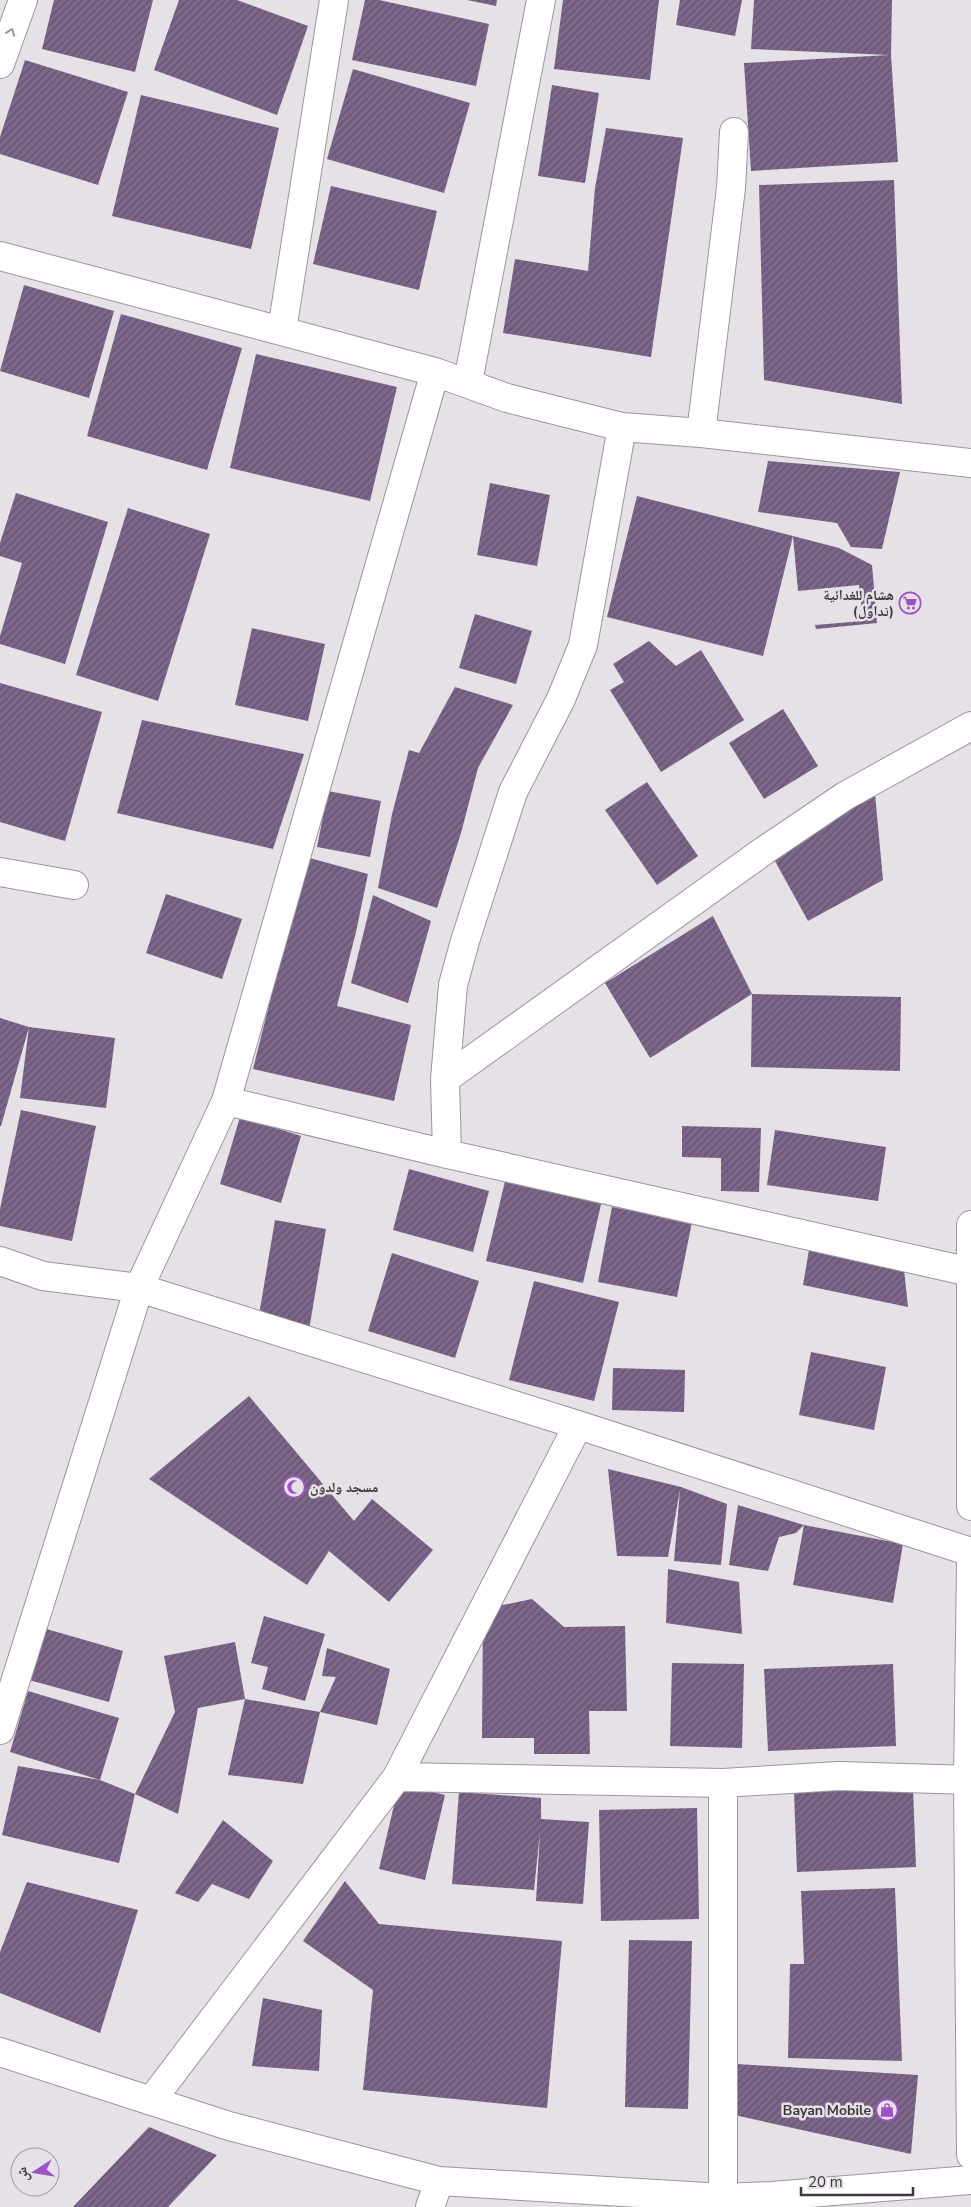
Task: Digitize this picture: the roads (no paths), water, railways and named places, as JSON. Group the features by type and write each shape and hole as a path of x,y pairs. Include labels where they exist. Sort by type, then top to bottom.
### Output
{"main road":[{"path":"0,64 23,0"},
{"path":"282,330 334,0"},
{"path":"468,382 541,0"},
{"path":"701,433 731,188 734,132"},
{"path":"0,256 435,372 468,382 508,398 622,427 701,433 971,463"},
{"path":"0,1730 140,1288 226,1101 435,372"},
{"path":"448,1154 445,1079 453,984 513,792 561,699 583,645 622,427"},
{"path":"445,1079 749,862 845,796 971,726"},
{"path":"0,872 74,885"},
{"path":"226,1101 448,1154 970,1272"},
{"path":"971,1225 971,1506"},
{"path":"0,1262 42,1276 140,1288 578,1425 971,1552"},
{"path":"151,2101 397,1777 578,1425"},
{"path":"971,1564 969,1780 971,2155"},
{"path":"397,1777 723,1783 839,1776 969,1780"},
{"path":"722,2198 723,1783"},
{"path":"0,2052 229,2126 438,2181 722,2198 772,2196 971,2180"},
{"path":"430,2207 438,2181"}],"place":[{"name":"هشام للغدائية (تداول)","path":"910,603"},
{"name":"مسجد ولدون","path":"294,1487"},
{"name":"Bayan Mobile","path":"887,2110"}]}
